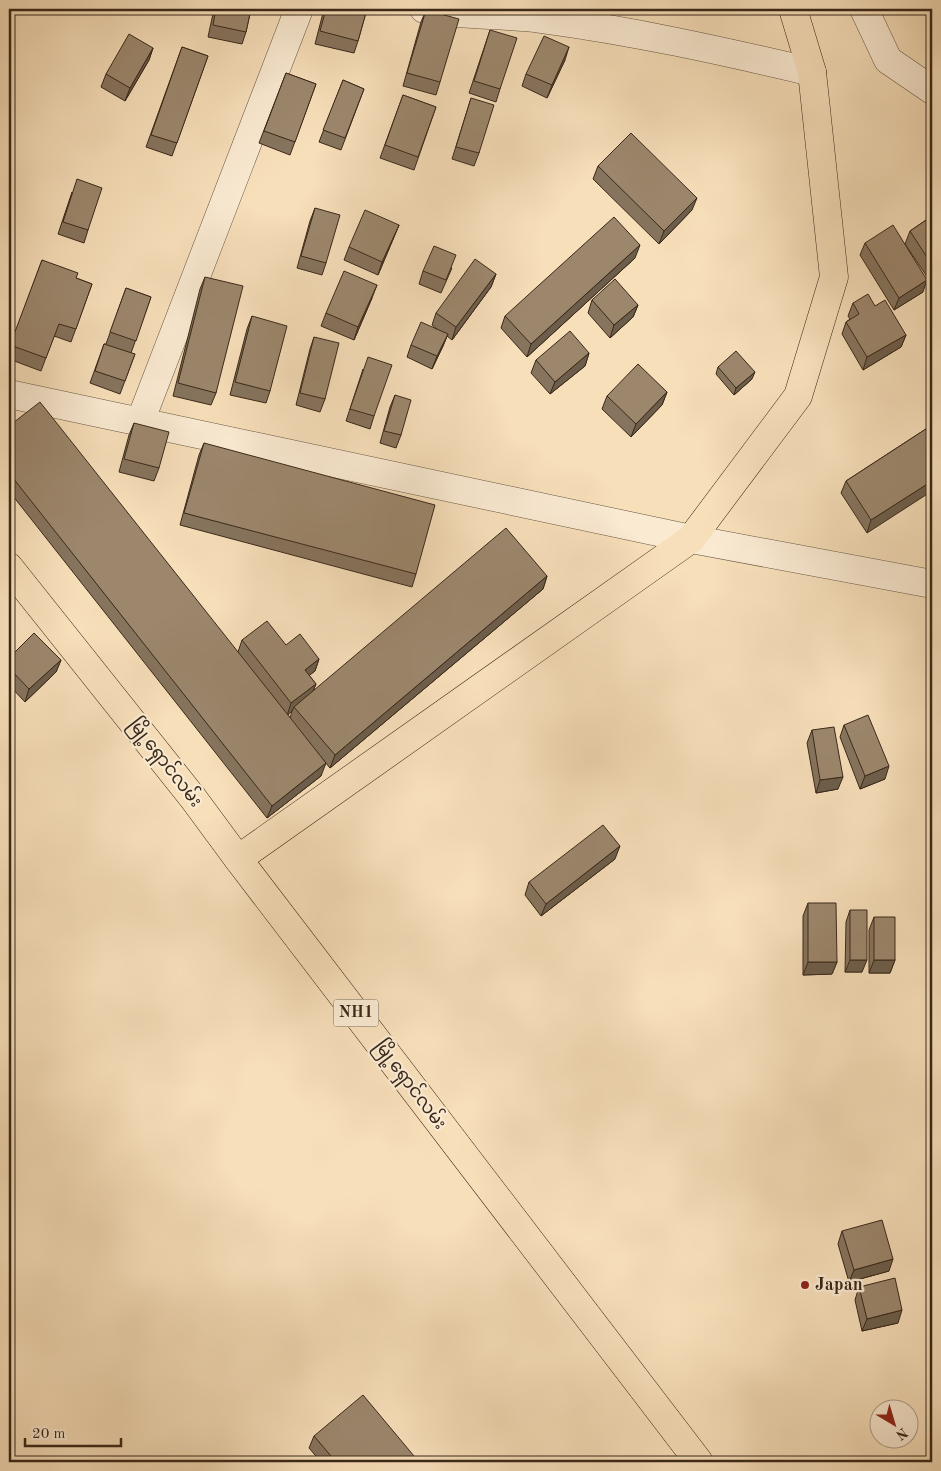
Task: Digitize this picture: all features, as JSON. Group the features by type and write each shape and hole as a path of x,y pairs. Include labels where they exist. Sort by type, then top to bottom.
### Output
{"main road":[{"path":"238,859 691,539 798,396 834,277 812,72 793,9"},
{"name":"မြို့ရှောင်လမ်း","path":"9,567 193,798 699,1462"}],"street":[{"path":"140,422 299,9"},
{"path":"424,9 446,13 541,19 673,40 812,72"},
{"path":"864,9 888,60 932,90"},
{"path":"9,394 691,539 932,584"}],"building":[{"path":"216,9 251,9 246,32 213,25"},
{"path":"326,9 367,9 358,41 320,31"},
{"path":"426,10 459,19 440,82 407,73"},
{"path":"490,30 517,38 500,89 474,81"},
{"path":"129,34 153,48 130,88 106,74"},
{"path":"544,36 569,47 552,85 526,74"},
{"path":"182,47 208,56 177,143 151,135"},
{"path":"286,73 316,84 295,142 264,131"},
{"path":"343,80 364,89 345,138 323,130"},
{"path":"403,95 436,107 418,157 385,145"},
{"path":"471,98 494,105 479,153 456,147"},
{"path":"631,133 697,198 664,231 598,166"},
{"path":"77,179 102,188 88,230 63,222"},
{"path":"315,208 340,215 326,263 301,256"},
{"path":"365,210 399,225 382,262 349,247"},
{"path":"932,216 932,265 910,231"},
{"path":"614,217 640,245 531,344 505,316"},
{"path":"893,225 927,280 899,298 865,243"},
{"path":"434,246 456,255 446,280 423,271"},
{"path":"475,259 496,274 456,327 436,313"},
{"path":"42,260 78,273 76,278 92,284 76,329 59,324 46,358 10,345"},
{"path":"344,271 377,285 358,327 326,313"},
{"path":"205,277 243,286 216,393 178,383"},
{"path":"615,279 638,305 614,325 592,300"},
{"path":"126,288 151,297 136,341 110,332"},
{"path":"868,294 875,306 885,300 906,335 867,357 846,322 859,314 853,303"},
{"path":"252,316 287,326 270,391 235,382"},
{"path":"421,322 448,334 437,356 411,345"},
{"path":"570,331 589,353 555,382 536,360"},
{"path":"314,337 339,343 325,399 300,393"},
{"path":"104,344 135,354 125,381 95,371"},
{"path":"736,351 755,372 736,388 718,367"},
{"path":"368,357 392,365 374,416 350,409"},
{"path":"638,364 667,392 636,424 607,396"},
{"path":"395,395 411,400 401,435 384,431"},
{"path":"40,402 326,763 272,806 9,473 9,426"},
{"path":"134,423 169,432 159,468 124,459"},
{"path":"932,425 932,481 871,520 846,481"},
{"path":"204,443 435,505 416,574 184,513"},
{"path":"506,528 547,576 335,755 294,707"},
{"path":"267,621 286,645 300,634 319,659 305,670 316,684 291,703 242,640"},
{"path":"34,633 61,660 29,689 9,668 9,658"},
{"path":"868,715 889,766 865,776 844,725"},
{"path":"834,727 843,777 820,780 812,730"},
{"path":"603,825 620,846 546,904 529,882"},
{"path":"808,903 836,903 837,962 808,962"},
{"path":"850,910 867,910 867,960 850,960"},
{"path":"874,917 895,917 895,960 874,960"},
{"path":"882,1220 893,1259 854,1270 842,1231"},
{"path":"895,1278 902,1310 867,1319 859,1287"},
{"path":"363,1395 419,1462 336,1462 314,1436"}],"place":[{"name":"Japan","path":"805,1285"}]}
